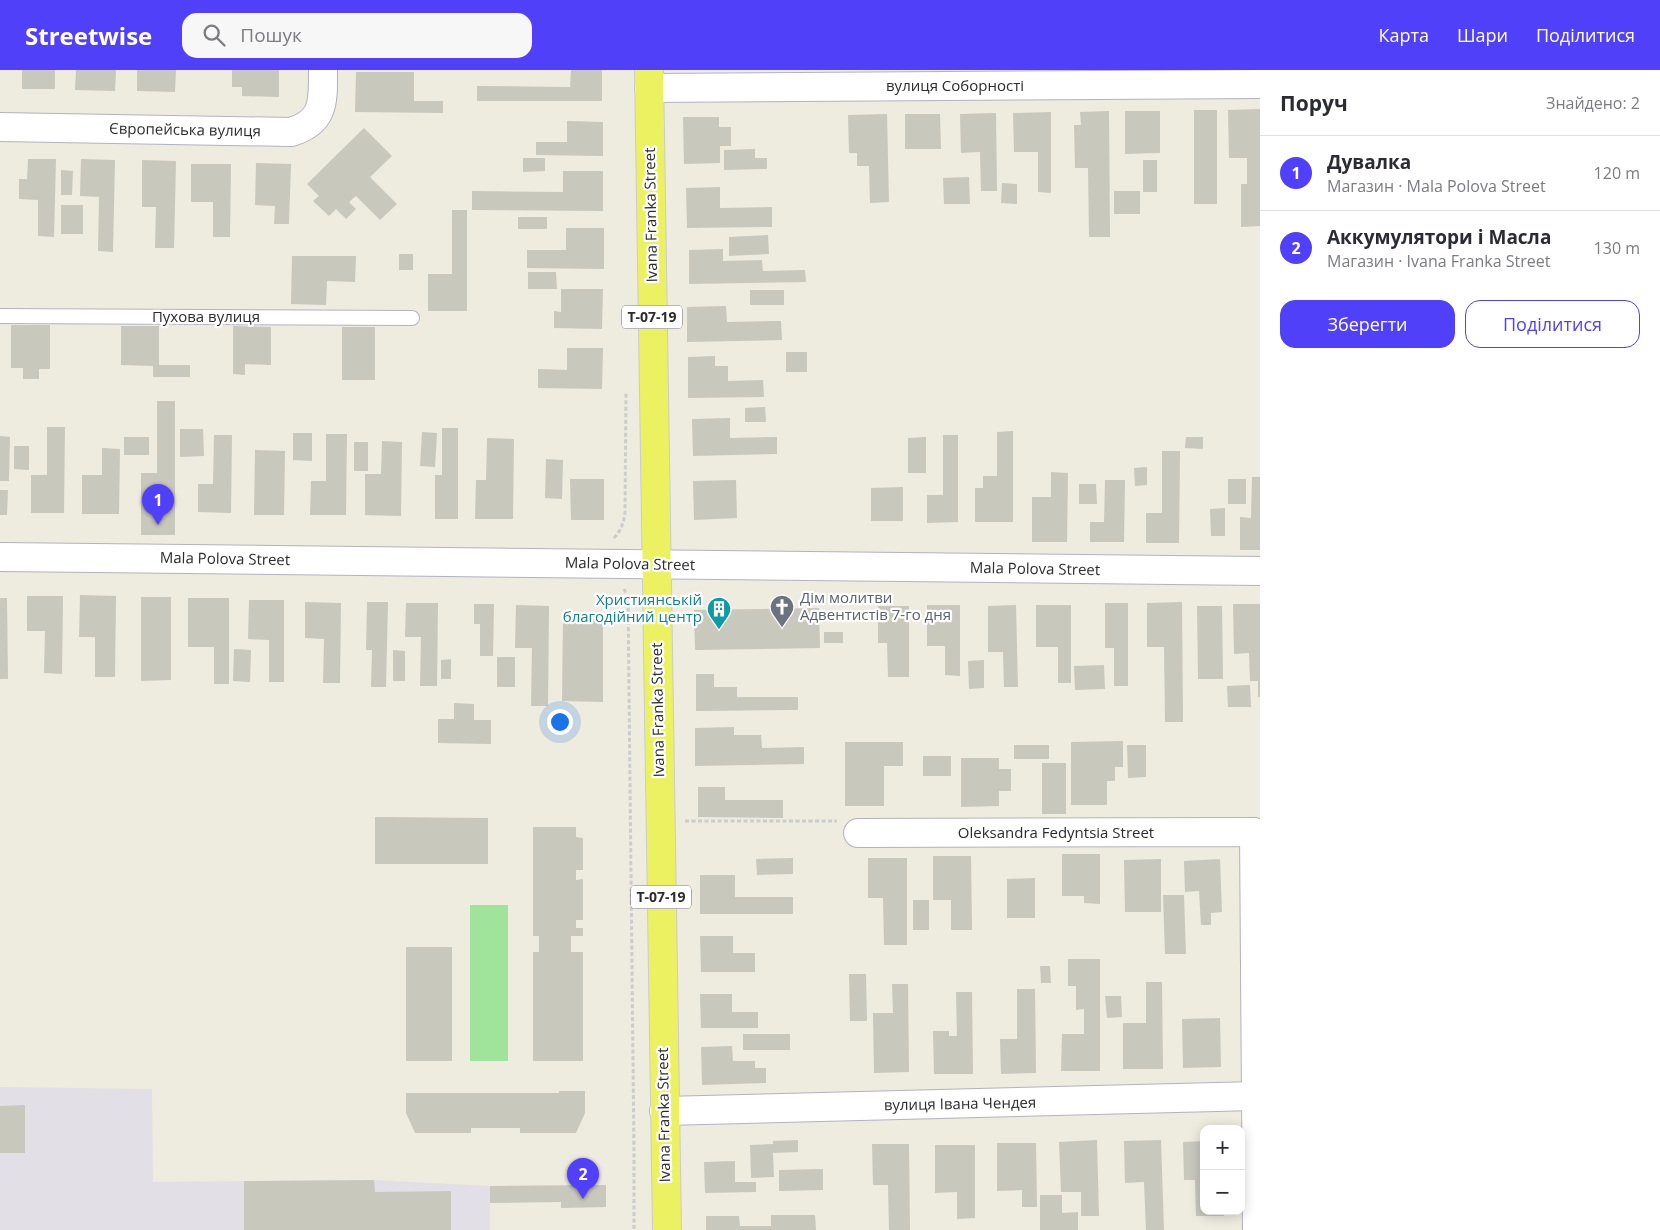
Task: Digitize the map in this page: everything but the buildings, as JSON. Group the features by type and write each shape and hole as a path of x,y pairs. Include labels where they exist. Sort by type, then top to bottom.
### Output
{"main road":[{"name":"Ivana Franka Street","path":"649,79 666,1230"}],"street":[{"name":"Європейська вулиця","path":"0,127 291,132 304,128 314,120 320,106 323,70"},
{"name":"вулиця Соборності","path":"649,79 1260,84"},
{"name":"Mala Polova Street","path":"0,557 1260,571"},
{"name":"Oleksandra Fedyntsia Street","path":"858,833 1254,832 1258,958"},
{"path":"1257,1230 1258,958"},
{"name":"вулиця Івана Чендея","path":"664,1112 1256,1096"}],"lane":[{"name":"Пухова вулиця","path":"0,316 412,318"}],"path":[{"path":"607,541 613,539 620,532 624,523 626,384"},
{"path":"618,585 623,587 628,598 634,1230"},
{"path":"660,821 841,821 850,824 858,833"}],"shaded area":[{"path":"0,1087 152,1089 153,1182 374,1180 490,1186 490,1230 0,1230"}],"green space":[{"path":"470,905 508,905 508,1061 470,1061"}],"place":[{"name":"Дувалка","path":"158,525"},
{"name":"Дім молитви Адвентистів 7-го дня","path":"782,628"},
{"name":"Християнській благодійний центр","path":"719,630"},
{"name":"Аккумулятори і Масла","path":"583,1199"}]}
